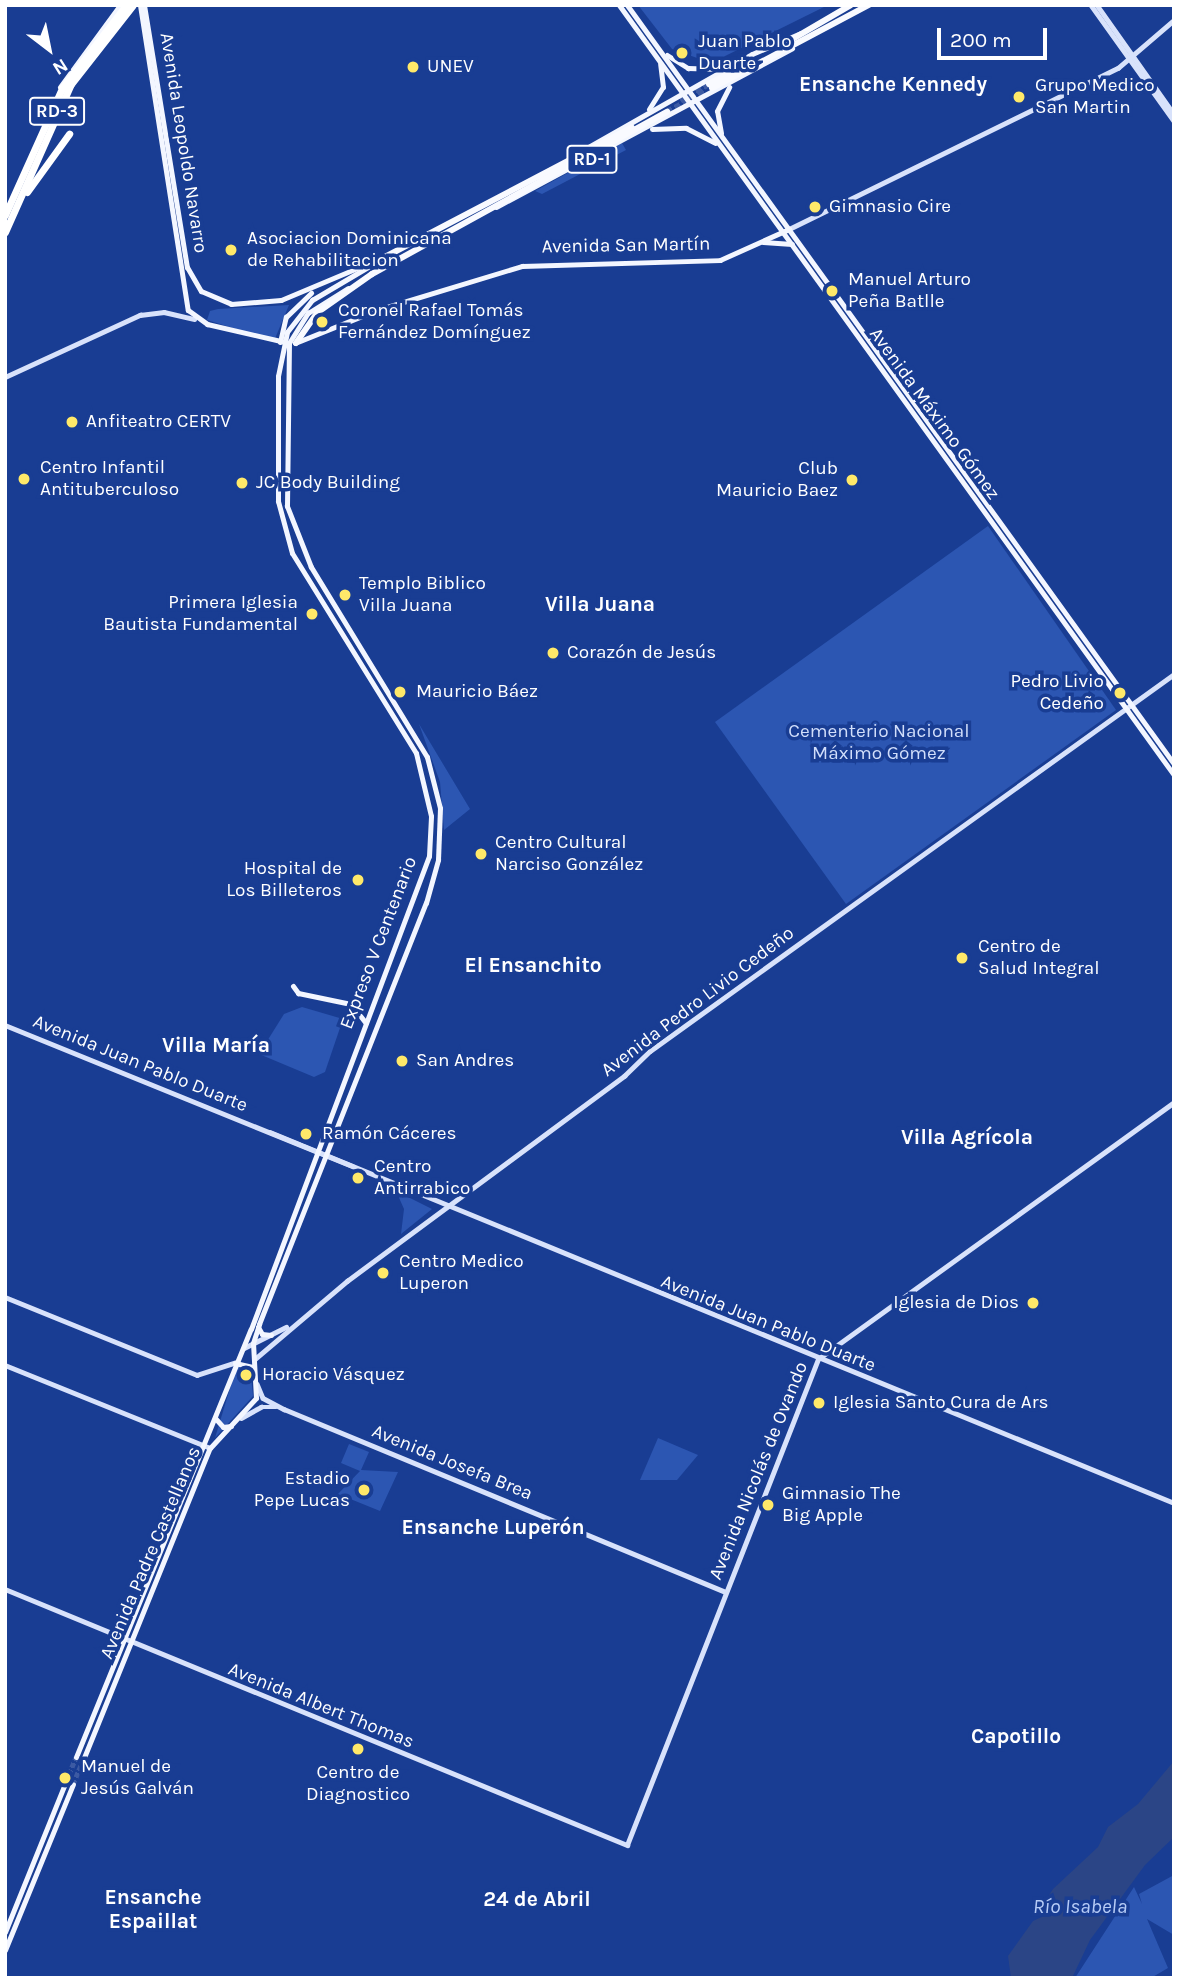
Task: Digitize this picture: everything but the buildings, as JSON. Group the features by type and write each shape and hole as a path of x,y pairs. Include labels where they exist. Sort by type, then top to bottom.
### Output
{"highway":[{"name":"RD-3","path":"5,213 62,88 126,5"},
{"name":"RD-3","path":"5,232 71,84 139,5"},
{"name":"RD-1","path":"851,5 711,86 794,46 869,5"},
{"path":"18,187 47,109 65,77"},
{"name":"RD-1","path":"372,274 666,110 573,156 383,258"},
{"path":"15,210 69,134"},
{"path":"296,343 318,312 372,274"}],"main road":[{"name":"RD-3","path":"5,213 65,77 120,5"},
{"name":"RD-3","path":"5,239 77,80 139,5"},
{"name":"Avenida Leopoldo Navarro","path":"139,5 187,267 201,291 231,304 281,300 319,287"},
{"name":"Avenida Leopoldo Navarro","path":"139,5 183,281 194,319"},
{"name":"Avenida Máximo Gómez","path":"619,5 659,53"},
{"name":"Avenida Máximo Gómez","path":"628,5 723,145 1128,706 1174,775"},
{"path":"1091,5 1174,114"},
{"path":"1097,5 1174,121"},
{"name":"Avenida San Martín","path":"5,377 140,315 164,312 280,342 296,343 377,310 522,266 720,260 786,231 1132,59 1174,20"},
{"name":"RD-1","path":"573,156 729,66 801,33"},
{"name":"RD-1","path":"493,208 642,132 794,46"},
{"path":"659,53 696,69 729,66"},
{"path":"635,120 655,104 663,87 659,53"},
{"path":"723,145 717,111 724,93 740,78"},
{"path":"642,132 686,128 723,145"},
{"name":"Avenida Máximo Gómez","path":"786,231 792,244 1128,706 1174,764"},
{"path":"763,242 792,244"},
{"path":"280,342 279,331 292,308 319,287 383,258"},
{"name":"Expreso V Centenario","path":"340,1087 424,879 431,816 416,753 292,553 278,501 279,363 286,332 306,305 383,258"},
{"name":"Expreso V Centenario","path":"347,1091 426,903 440,833 438,795 427,757 312,567 288,506 285,418 289,343 308,313 372,274"},
{"name":"Avenida Pedro Livio Cedeño","path":"253,1367 258,1353 293,1324 446,1206 624,1076 650,1051 1174,674"},
{"path":"293,986 298,993 351,1004 366,1023"},
{"name":"Avenida Juan Pablo Duarte","path":"5,1025 1174,1503"},
{"name":"Avenida Padre Castellanos","path":"340,1087 244,1348 235,1363 123,1641 80,1759 210,1448 242,1418 256,1398 253,1343 293,1219 347,1091"},
{"name":"Avenida Nicolás de Ovando","path":"627,1845 818,1359 1174,1102"},
{"path":"5,1297 197,1375 235,1363 253,1367"},
{"path":"259,1324 262,1334 271,1335"},
{"path":"244,1348 293,1324"},
{"path":"5,1365 210,1448"},
{"name":"Avenida Josefa Brea","path":"257,1384 263,1398 284,1409 726,1592"},
{"name":"Avenida Josefa Brea","path":"242,1418 261,1407 284,1409"},
{"path":"215,1418 223,1427 235,1424"},
{"name":"Avenida Albert Thomas","path":"5,1589 130,1644 627,1845"},
{"path":"5,1932 70,1783 5,1950"}],"green space":[{"path":"638,5 828,5 711,63 672,49"},
{"path":"622,143 626,150 542,194 535,191"},
{"path":"289,305 274,341 207,320 210,311 218,309"},
{"name":"Cementerio Nacional Máximo Gómez","path":"988,526 1116,710 846,904 715,722"},
{"path":"419,724 470,809 444,830 440,782"},
{"path":"302,1007 343,1019 325,1072 314,1077 259,1054 284,1014"},
{"path":"396,1191 432,1209 401,1234 404,1209"},
{"path":"237,1365 250,1366 253,1396 215,1438"},
{"path":"658,1438 698,1455 677,1480 640,1480"},
{"name":"Estadio Pepe Lucas","path":"349,1444 369,1452 361,1470 398,1472 380,1511 338,1494 360,1471 341,1463"},
{"path":"1174,1875 1174,1935 1147,1919 1168,1968 1151,1978 1075,1978 1134,1887 1142,1904 1139,1894"}],"water":[{"name":"Río Isabela","path":"1174,1761 1174,1837 1145,1865 1090,1940 1072,1978 1011,1978 1008,1956 1033,1921 1048,1914 1045,1901 1053,1889 1098,1847 1108,1827 1138,1804"}],"tunnel":[{"path":"680,100 709,84"},
{"path":"667,112 705,92"},
{"path":"66,1781 76,1757"},
{"path":"73,1784 83,1760"}],"place":[{"name":"Juan Pablo Duarte","path":"682,53"},
{"name":"UNEV","path":"413,67"},
{"name":"Grupo Medico San Martin","path":"1019,97"},
{"name":"Gimnasio Cire","path":"815,207"},
{"name":"Asociacion Dominicana de Rehabilitacion","path":"231,250"},
{"name":"Manuel Arturo Peña Batlle","path":"832,291"},
{"name":"Coronel Rafael Tomás Fernández Domínguez","path":"322,322"},
{"name":"Anfiteatro CERTV","path":"72,422"},
{"name":"Centro Infantil Antituberculoso","path":"24,479"},
{"name":"Club Mauricio Baez","path":"852,480"},
{"name":"JC Body Building","path":"242,483"},
{"name":"Templo Biblico Villa Juana","path":"345,595"},
{"name":"Primera Iglesia Bautista Fundamental","path":"312,614"},
{"name":"Corazón de Jesús","path":"553,653"},
{"name":"Mauricio Báez","path":"400,692"},
{"name":"Pedro Livio Cedeño","path":"1120,693"},
{"name":"Centro Cultural Narciso González","path":"481,854"},
{"name":"Hospital de Los Billeteros","path":"358,880"},
{"name":"Centro de Salud Integral","path":"962,958"},
{"name":"San Andres","path":"402,1061"},
{"name":"Ramón Cáceres","path":"306,1134"},
{"name":"Centro Antirrabico","path":"358,1178"},
{"name":"Centro Medico Luperon","path":"383,1273"},
{"name":"Iglesia de Dios","path":"1033,1303"},
{"name":"Horacio Vásquez","path":"246,1375"},
{"name":"Iglesia Santo Cura de Ars","path":"819,1403"},
{"name":"Estadio Pepe Lucas","path":"364,1490"},
{"name":"Gimnasio The Big Apple","path":"768,1505"},
{"name":"Centro de Diagnostico","path":"358,1749"},
{"name":"Manuel de Jesús Galván","path":"65,1778"}],"district":[{"name":"Ensanche Kennedy","path":"893,84"},
{"name":"Villa Juana","path":"600,604"},
{"name":"El Ensanchito","path":"533,965"},
{"name":"Villa María","path":"216,1045"},
{"name":"Villa Agrícola","path":"967,1137"},
{"name":"Ensanche Luperón","path":"493,1527"},
{"name":"Capotillo","path":"1016,1736"},
{"name":"24 de Abril","path":"537,1899"},
{"name":"Ensanche Espaillat","path":"153,1909"}]}
